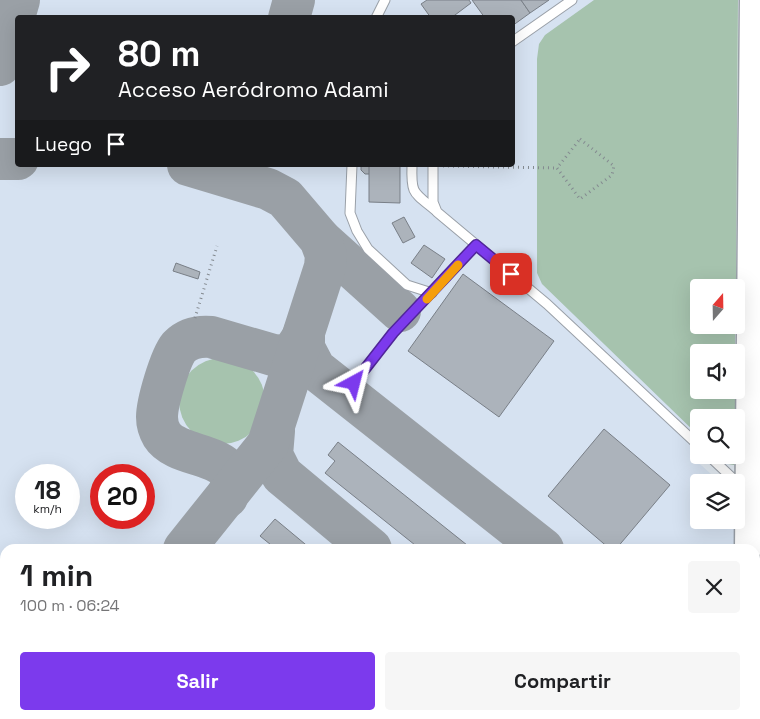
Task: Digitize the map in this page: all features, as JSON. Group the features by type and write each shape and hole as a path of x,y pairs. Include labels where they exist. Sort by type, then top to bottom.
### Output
{"street":[{"path":"748,544 753,0"}],"lane":[{"path":"377,15 384,0"},
{"path":"515,40 572,0"},
{"path":"352,167 350,213 357,231 368,249 407,285 432,293"},
{"path":"412,167 412,187 415,193 547,304 690,438"},
{"path":"433,167 433,202 437,212"},
{"path":"354,383 393,333 476,245"},
{"path":"717,464 748,493"}],"path":[{"path":"580,139 614,166 612,175 580,199 557,168 580,139"},
{"path":"515,167 557,168"},
{"path":"195,318 217,246"}],"shaded area":[{"path":"0,0 715,0 700,279 690,279 690,334 699,334 699,344 690,344 690,399 699,399 699,409 690,409 690,464 700,464 711,474 690,474 690,529 734,529 734,544 0,544"}],"green space":[{"path":"594,0 738,0 736,279 690,279 690,334 735,334 735,344 690,344 690,399 735,399 735,409 690,409 690,427 542,284 537,273 537,59 539,44 545,35"},
{"path":"222,358 238,361 246,365 258,377 262,385 265,401 262,417 258,425 246,437 238,441 222,444 206,441 198,437 186,425 182,417 179,401 182,385 186,377 198,365 206,361"}],"building":[{"path":"427,0 469,0 471,3 455,15 429,15 421,4"},
{"path":"472,0 521,0 530,13 515,24 515,15 483,15"},
{"path":"521,0 549,0 530,13"},
{"path":"361,167 376,167 373,174 365,174"},
{"path":"369,167 400,167 400,203 369,202"},
{"path":"404,217 415,237 403,243 392,223"},
{"path":"424,245 445,259 432,278 411,263"},
{"path":"176,263 200,272 198,279 173,271"},
{"path":"463,274 554,341 499,417 408,351"},
{"path":"604,429 670,485 620,544 604,544 548,496"},
{"path":"338,442 466,544 414,544 325,473 335,461 328,455"},
{"path":"275,519 305,544 270,544 260,536"}],"taxiway":[{"path":"0,65 19,0"},
{"path":"290,15 294,0"},
{"path":"0,159 15,159"},
{"path":"188,544 268,444 325,267 326,255 320,239 285,198 268,189 195,167"},
{"path":"320,239 400,311"},
{"path":"304,333 304,348 315,369 537,544"},
{"path":"227,497 231,482 229,471 221,464 209,458 182,449 171,443 162,435 159,429 157,422 159,402 175,353 179,347 194,338 211,337 273,355 284,356 293,352 303,337"},
{"path":"274,431 272,455 282,475 365,544"}],"slow traffic":[{"path":"427,299 458,265"}],"route":[{"path":"354,383 393,333 476,245 511,274"}]}
